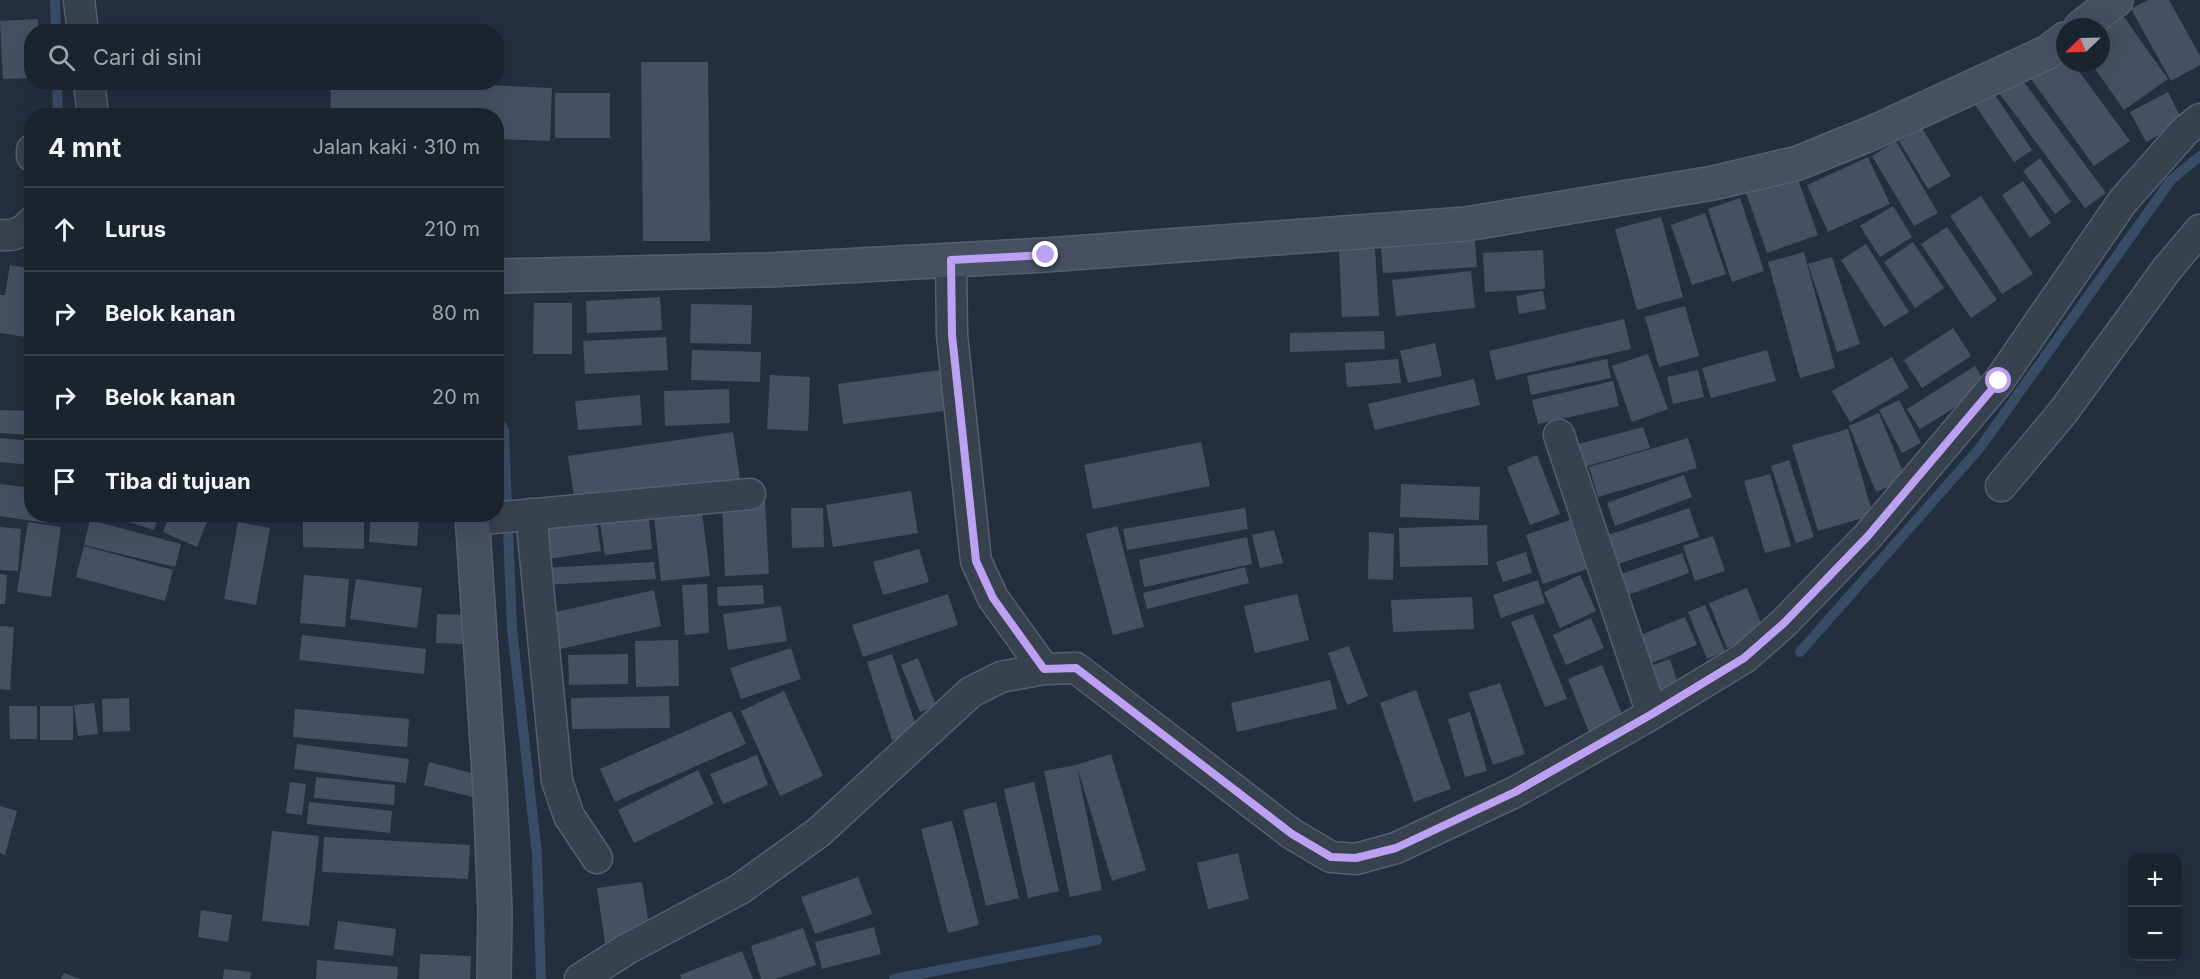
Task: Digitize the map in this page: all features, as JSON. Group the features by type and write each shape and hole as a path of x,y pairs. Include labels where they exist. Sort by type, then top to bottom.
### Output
{"street":[{"path":"79,0 82,24"},
{"path":"2093,18 2116,0"},
{"path":"504,276 770,270 1046,255 1466,224 1713,183 1798,163 1872,134 2048,52 2056,46"},
{"path":"90,90 92,108"},
{"path":"580,979 627,949 740,889 819,832 971,692 1001,677 1044,669 1076,668 1292,834 1331,857 1356,858 1396,848 1515,792 1652,714 1744,658 1784,623 1868,536 1999,381 2123,201 2185,131 2200,119"},
{"path":"2001,486 2063,412 2167,268 2200,230"},
{"path":"0,235 11,235 24,231"},
{"path":"951,260 952,335 976,561 993,598 1044,669"},
{"path":"1559,435 1652,714"},
{"path":"504,516 750,494"},
{"path":"494,979 495,912 490,799 500,522"},
{"path":"501,522 557,781 569,816 597,858"}],"building":[{"path":"2148,0 2169,0 2200,56 2200,65 2171,81 2131,9"},
{"path":"2121,13 2168,79 2124,110 2097,72 2110,72 2110,21"},
{"path":"38,19 38,24 24,24 24,78 3,79 0,21"},
{"path":"2056,58 2056,72 2080,72 2130,141 2094,166 2029,76"},
{"path":"641,62 708,62 710,241 643,241"},
{"path":"2021,78 2106,193 2085,208 2000,94"},
{"path":"504,86 552,88 550,141 504,139 504,108 330,108 331,90 504,90"},
{"path":"1993,92 2032,150 2014,162 1975,105"},
{"path":"2168,92 2183,122 2146,142 2130,112"},
{"path":"555,93 610,93 610,138 555,138"},
{"path":"1922,128 1951,176 1928,189 1899,141"},
{"path":"1896,141 1938,213 1914,226 1872,156"},
{"path":"1868,157 1890,204 1828,232 1807,185"},
{"path":"2040,158 2071,202 2055,214 2023,171"},
{"path":"1795,171 1818,235 1767,253 1745,190"},
{"path":"2023,181 2051,223 2030,238 2002,195"},
{"path":"1981,196 2033,274 2002,294 1950,216"},
{"path":"1740,198 1764,271 1732,282 1708,209"},
{"path":"1893,206 1912,237 1880,257 1860,226"},
{"path":"1705,213 1726,274 1692,285 1671,225"},
{"path":"1661,217 1683,297 1637,310 1615,229"},
{"path":"1947,227 1997,300 1971,318 1921,244"},
{"path":"1474,229 1477,267 1383,273 1380,235"},
{"path":"1913,242 1944,288 1915,308 1884,262"},
{"path":"1866,244 1909,312 1884,327 1841,260"},
{"path":"1375,249 1379,316 1342,317 1339,250"},
{"path":"1543,250 1545,289 1485,292 1483,253"},
{"path":"1804,252 1835,368 1800,378 1768,262"},
{"path":"1832,257 1860,344 1837,352 1808,264"},
{"path":"10,265 24,268 24,337 0,333 0,295 5,295"},
{"path":"1471,271 1475,308 1396,316 1392,280"},
{"path":"1543,291 1546,309 1519,314 1516,296"},
{"path":"660,297 662,330 587,333 586,301"},
{"path":"534,303 572,303 572,354 533,354"},
{"path":"691,304 752,305 751,344 690,343"},
{"path":"1685,306 1699,356 1659,367 1645,317"},
{"path":"1624,319 1631,349 1496,380 1489,351"},
{"path":"1953,328 1971,356 1922,388 1904,360"},
{"path":"1384,331 1385,349 1290,352 1290,333"},
{"path":"666,337 668,370 585,374 583,341"},
{"path":"1435,343 1442,376 1408,383 1400,351"},
{"path":"692,350 761,352 760,382 691,380"},
{"path":"1767,350 1776,381 1711,398 1702,368"},
{"path":"1648,354 1668,409 1632,422 1612,366"},
{"path":"1892,357 1909,388 1850,422 1832,391"},
{"path":"1398,359 1401,383 1347,387 1345,363"},
{"path":"1607,359 1611,378 1531,395 1527,376"},
{"path":"1975,366 1988,387 1920,429 1907,409"},
{"path":"947,369 952,410 843,424 838,384"},
{"path":"1698,370 1704,397 1673,404 1667,377"},
{"path":"770,375 810,377 808,431 767,429"},
{"path":"1474,379 1480,405 1375,430 1368,404"},
{"path":"1613,381 1619,406 1538,424 1532,400"},
{"path":"729,389 730,423 665,426 664,391"},
{"path":"640,395 642,425 578,430 575,401"},
{"path":"1899,400 1921,443 1902,453 1879,410"},
{"path":"0,410 24,411 24,434 0,433"},
{"path":"1879,413 1906,479 1876,492 1849,426"},
{"path":"1643,427 1650,448 1577,469 1571,446"},
{"path":"1848,429 1873,515 1818,531 1792,445"},
{"path":"733,432 741,485 576,509 568,456"},
{"path":"0,438 24,440 24,464 0,462"},
{"path":"1688,438 1697,468 1598,497 1589,467"},
{"path":"1201,442 1210,486 1093,509 1084,465"},
{"path":"1537,455 1560,514 1530,525 1507,467"},
{"path":"1789,460 1814,537 1796,543 1771,466"},
{"path":"1770,474 1791,546 1765,553 1744,481"},
{"path":"1684,475 1692,497 1615,526 1607,503"},
{"path":"0,484 24,487 24,520 0,516"},
{"path":"1401,484 1480,487 1479,520 1400,517"},
{"path":"911,491 918,533 833,547 826,505"},
{"path":"765,499 769,574 725,576 722,500"},
{"path":"791,508 823,508 824,547 792,548"},
{"path":"1245,508 1248,529 1127,550 1123,529"},
{"path":"1689,508 1699,537 1618,564 1608,535"},
{"path":"648,510 652,549 605,555 599,516"},
{"path":"702,511 710,576 661,581 654,516"},
{"path":"596,518 601,551 542,560 537,527"},
{"path":"1570,520 1587,569 1543,584 1526,535"},
{"path":"28,522 61,527 51,597 17,592"},
{"path":"90,522 98,522 181,544 175,567 84,545"},
{"path":"129,522 156,522 154,530"},
{"path":"167,522 207,522 197,547 163,532"},
{"path":"238,522 270,528 256,605 224,599"},
{"path":"303,522 364,522 364,549 303,547"},
{"path":"370,522 419,522 417,546 369,542"},
{"path":"1487,525 1488,565 1400,567 1399,528"},
{"path":"1117,526 1144,627 1113,635 1086,534"},
{"path":"0,527 21,529 18,571 0,570"},
{"path":"1274,530 1283,563 1260,568 1252,535"},
{"path":"1369,532 1394,534 1393,580 1368,579"},
{"path":"1713,536 1725,571 1695,581 1683,546"},
{"path":"1247,537 1252,564 1144,587 1139,560"},
{"path":"84,546 173,570 165,601 76,577"},
{"path":"919,549 929,582 883,595 873,562"},
{"path":"1526,552 1532,573 1503,582 1496,562"},
{"path":"1682,553 1689,573 1628,595 1621,574"},
{"path":"654,562 656,579 543,585 542,568"},
{"path":"1245,567 1249,583 1147,609 1143,593"},
{"path":"0,574 7,575 5,604 0,604"},
{"path":"304,575 349,579 345,627 300,623"},
{"path":"1580,575 1596,611 1560,628 1544,592"},
{"path":"356,579 422,588 417,628 350,619"},
{"path":"1538,580 1545,603 1501,618 1493,595"},
{"path":"707,584 709,633 685,635 682,585"},
{"path":"763,585 764,604 718,606 717,587"},
{"path":"1747,588 1765,633 1727,648 1709,603"},
{"path":"654,590 661,626 556,650 547,614"},
{"path":"948,594 958,625 863,657 852,625"},
{"path":"1297,594 1309,640 1255,653 1244,606"},
{"path":"1472,597 1474,629 1393,632 1391,600"},
{"path":"1705,605 1725,651 1707,659 1688,612"},
{"path":"781,606 787,641 728,650 723,614"},
{"path":"437,614 466,615 466,644 436,643"},
{"path":"1533,614 1567,699 1545,707 1511,622"},
{"path":"1685,617 1697,645 1644,666 1633,638"},
{"path":"1591,618 1604,648 1566,665 1553,635"},
{"path":"0,626 14,627 10,690 0,689"},
{"path":"302,635 426,649 424,674 299,660"},
{"path":"678,640 679,686 636,687 635,641"},
{"path":"1349,646 1368,696 1347,705 1328,653"},
{"path":"791,648 801,679 741,699 730,668"},
{"path":"628,654 628,684 569,685 568,655"},
{"path":"892,654 918,732 892,740 867,662"},
{"path":"918,658 936,706 920,712 901,665"},
{"path":"1670,659 1681,693 1656,702 1645,668"},
{"path":"1602,665 1627,726 1592,740 1568,679"},
{"path":"1330,680 1337,709 1237,732 1231,703"},
{"path":"1500,683 1525,754 1493,765 1469,693"},
{"path":"1416,690 1451,789 1414,802 1380,703"},
{"path":"784,691 823,776 780,796 741,711"},
{"path":"669,696 670,728 572,729 571,698"},
{"path":"129,698 130,731 103,732 102,699"},
{"path":"94,703 98,734 78,736 74,705"},
{"path":"9,706 37,706 37,739 10,739"},
{"path":"40,706 73,706 73,740 40,740"},
{"path":"295,709 409,719 407,747 293,737"},
{"path":"731,711 746,744 615,802 600,769"},
{"path":"1470,712 1487,771 1465,777 1448,719"},
{"path":"297,744 409,759 406,783 294,769"},
{"path":"1111,754 1146,870 1112,881 1077,767 1102,890 1070,897 1044,771 1076,765"},
{"path":"757,755 768,785 723,804 710,774"},
{"path":"429,762 483,776 477,798 424,785"},
{"path":"698,770 714,804 634,843 618,810"},
{"path":"316,777 395,785 394,805 314,798"},
{"path":"290,782 306,784 302,815 286,813"},
{"path":"1034,782 1059,891 1028,898 1004,789"},
{"path":"309,802 392,811 390,833 307,824"},
{"path":"996,802 1019,898 986,906 963,810"},
{"path":"0,806 17,811 5,855 0,853"},
{"path":"952,821 979,925 948,933 921,829"},
{"path":"272,831 319,836 309,926 262,921"},
{"path":"324,837 470,845 468,879 322,872"},
{"path":"1238,853 1249,899 1208,909 1197,863"},
{"path":"858,877 872,914 815,934 801,897"},
{"path":"642,882 651,937 605,943 597,888"},
{"path":"201,910 232,915 228,942 198,937"},
{"path":"338,921 396,929 393,956 334,949"},
{"path":"874,927 881,954 822,969 815,942"},
{"path":"803,928 816,965 776,979 761,979 751,946"},
{"path":"742,951 753,979 681,979 680,975"},
{"path":"420,954 471,956 470,979 419,979"},
{"path":"317,960 398,967 397,979 316,979"},
{"path":"224,969 251,972 250,979 223,979"},
{"path":"64,973 80,979 61,979"}],"waterway":[{"path":"55,0 56,24"},
{"path":"57,90 58,108"},
{"path":"1800,652 1979,449 2171,180 2200,156"},
{"path":"504,430 512,629 537,855 541,979"},
{"path":"894,979 1097,940"}],"route":[{"path":"1046,255 951,260 952,335 976,561 993,598 1044,669 1076,668 1292,834 1331,857 1356,858 1396,848 1515,792 1652,714 1744,658 1784,623 1868,536 1999,381"}]}
